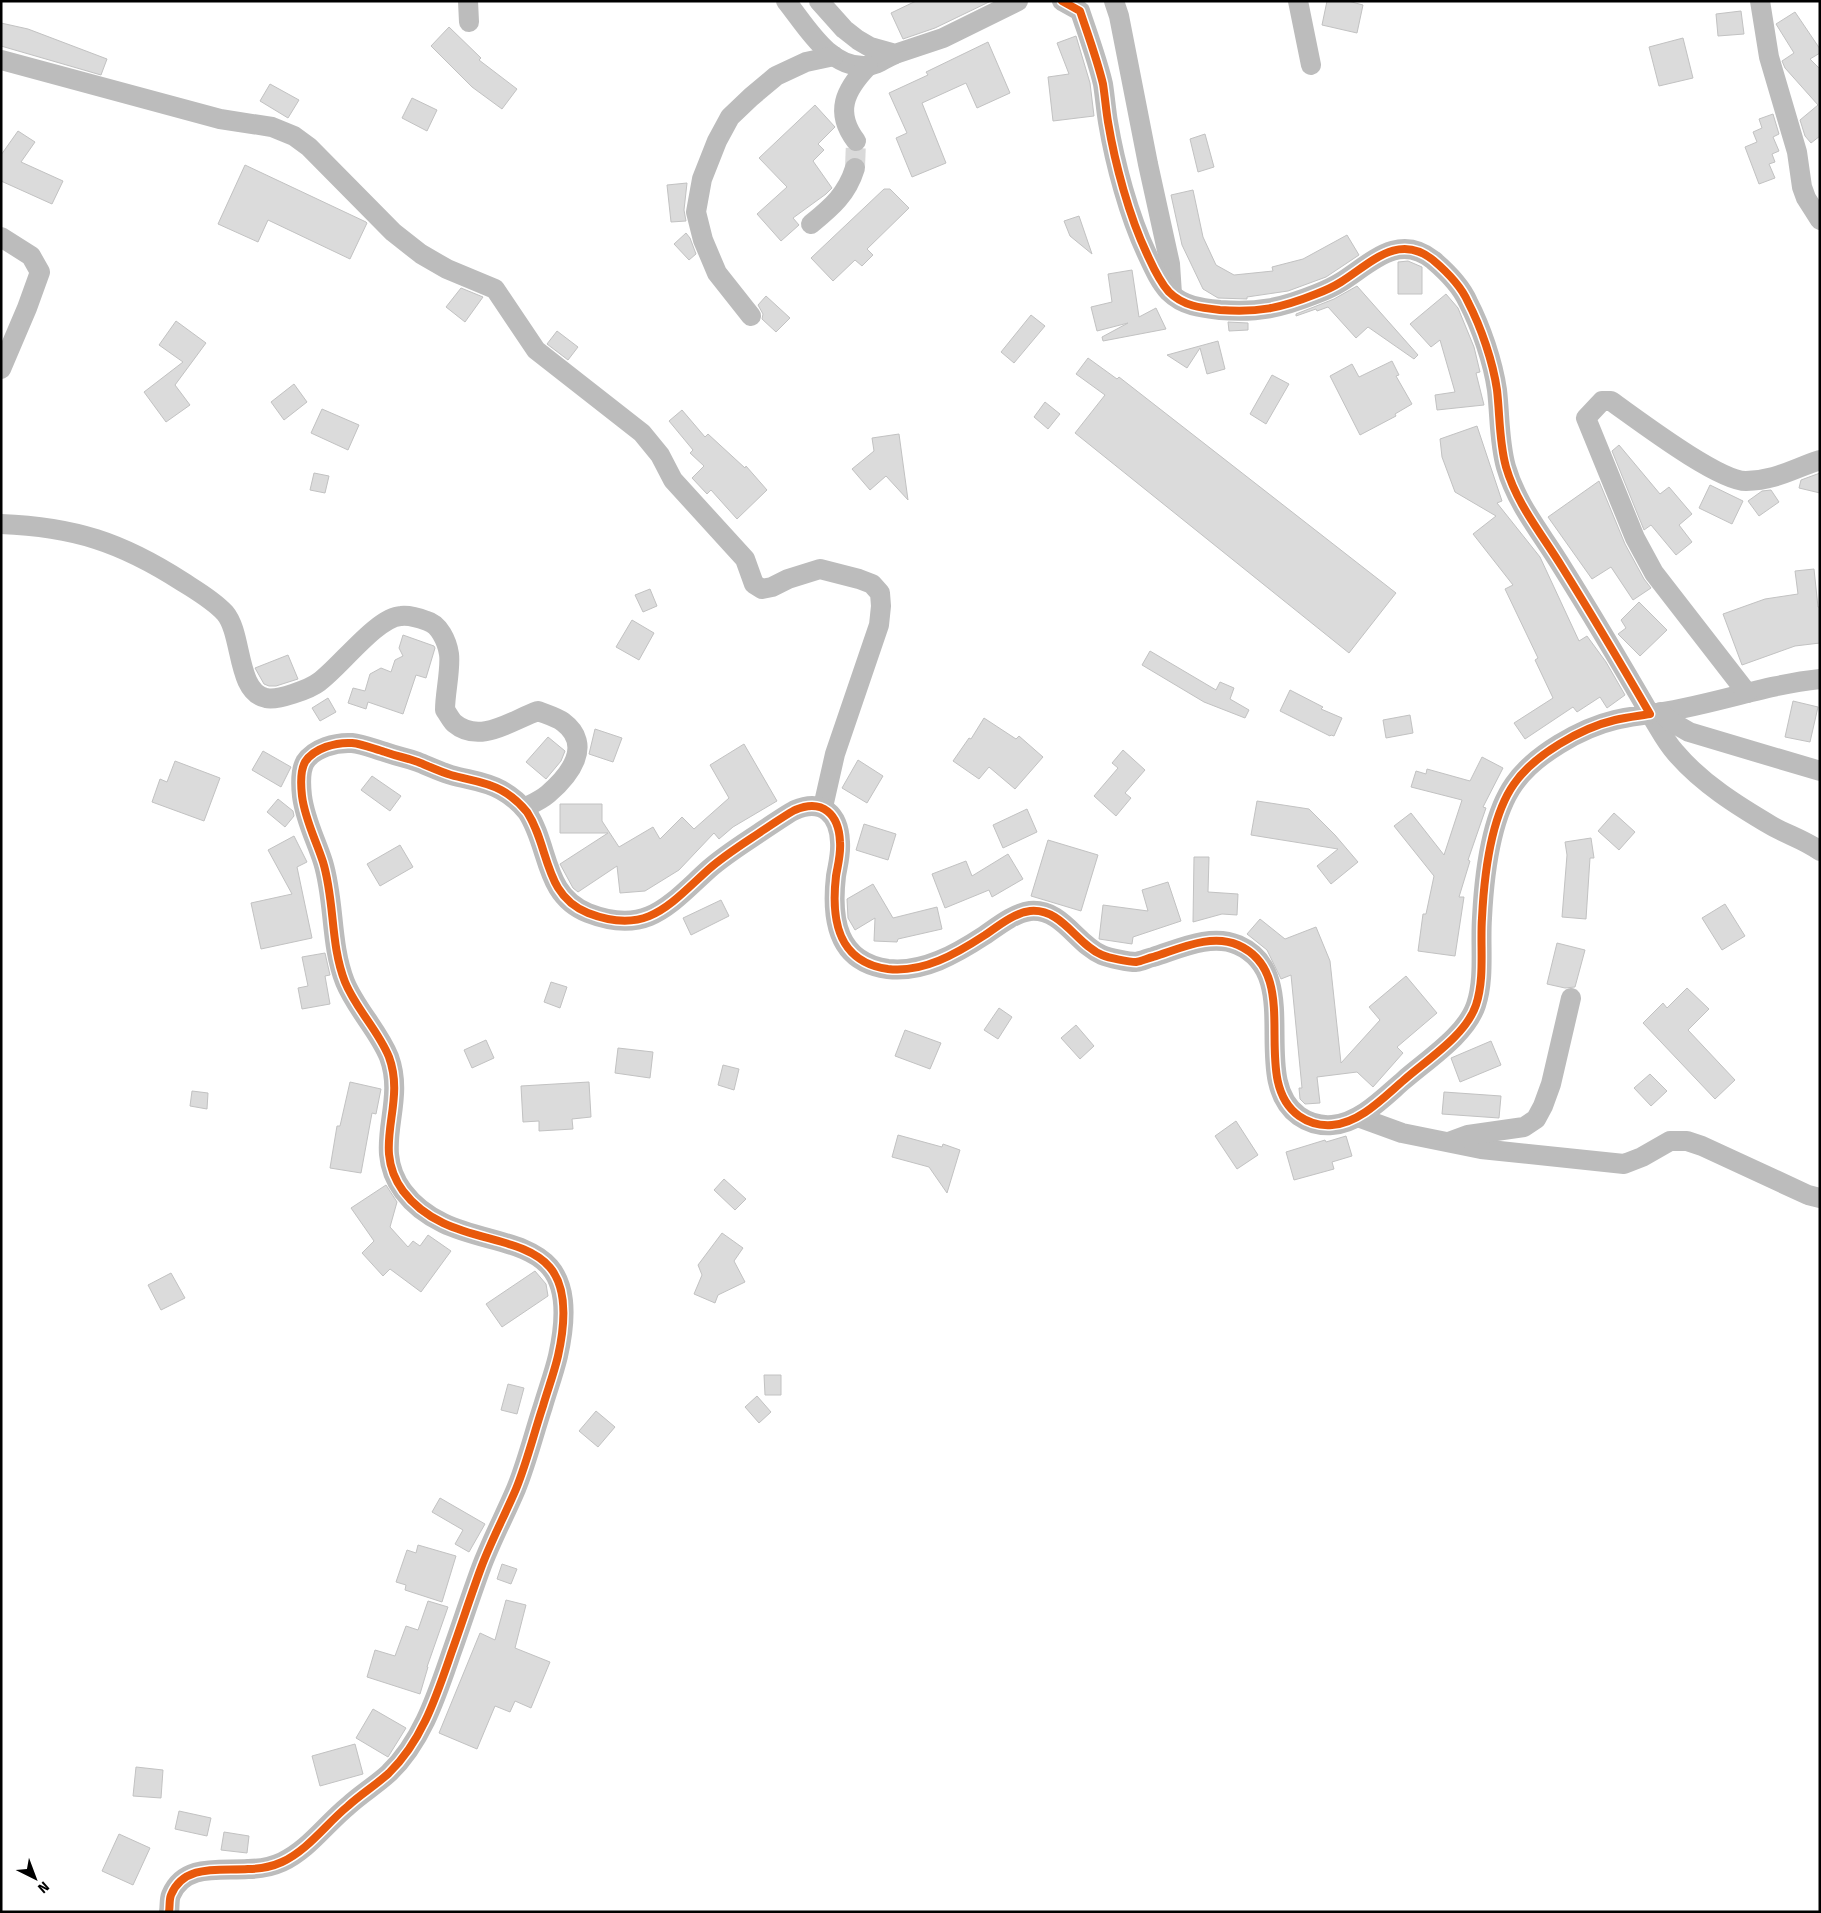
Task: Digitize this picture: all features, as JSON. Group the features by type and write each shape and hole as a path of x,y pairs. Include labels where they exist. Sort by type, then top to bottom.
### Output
{"street":[{"path":"468,1 469,22"},
{"path":"786,1 822,46 834,56 848,64 868,66"},
{"path":"819,1 844,29 858,40 870,48 895,54"},
{"path":"856,141 845,124 843,113 847,97 855,80 868,66 895,54 943,38 1018,1"},
{"path":"1062,1 1080,11 1099,68 1108,122 1130,213 1155,272 1172,294 1182,302 1196,306 1258,312 1318,294 1339,283 1380,254 1411,248 1433,260 1454,281 1468,300 1486,347 1496,389 1501,448 1515,492 1523,508 1655,713 1675,752 1701,778 1746,810 1820,851"},
{"path":"1114,1 1119,16 1170,264 1172,294"},
{"path":"1298,1 1311,65"},
{"path":"1760,1 1769,57 1797,152 1802,187 1806,198 1820,220"},
{"path":"752,316 717,273 703,240 696,212 702,179 717,142 730,117 751,97 776,76 806,62 834,56"},
{"path":"1,60 220,119 272,127 294,136 309,147 393,232 421,254 448,269 495,289 536,350 642,433 660,455 673,480 745,559 754,584 762,589 772,587 788,579 820,569 872,584 880,593 879,625 835,754 823,807"},
{"path":"812,224 840,198 850,184 855,168"},
{"path":"1,237 31,256 40,272 1,369"},
{"path":"1747,693 1654,573 1635,538 1586,418 1602,401 1611,402 1722,474 1744,481 1763,480 1784,475 1820,460"},
{"path":"1,524 60,529 108,542 157,566 200,593 219,607 229,618 236,637 244,674 250,687 258,696 267,699 278,698 318,683 382,624 399,616 416,617 432,622 442,634 449,654 445,710 455,723 484,733 538,712 562,721 576,736 578,752 569,774 546,796 524,808"},
{"path":"169,1912 170,1897 178,1884 188,1875 205,1870 247,1870 270,1867 292,1858 347,1806 387,1775 403,1757 420,1732 443,1680 479,1573 520,1480 558,1358 563,1325 563,1297 560,1284 542,1259 520,1246 466,1233 430,1216 413,1203 398,1186 390,1169 388,1141 395,1102 395,1080 385,1047 358,1007 344,980 336,944 326,869 306,816 301,787 302,771 306,760 329,745 345,742 412,760 448,775 490,784 510,795 524,808 537,832 550,874 561,892 572,904 590,914 606,918 634,921 653,915 676,902 723,857 793,810 812,806 823,807 832,815 840,832 840,855 835,884 834,911 838,935 853,955 868,965 908,970 927,966 971,944 1026,911 1044,912 1061,921 1082,943 1102,955 1119,960 1136,962 1202,942 1222,941 1240,946 1251,954 1264,970 1270,985 1275,1014 1279,1090 1285,1102 1293,1111 1314,1123 1327,1126 1344,1123 1358,1117 1386,1096 1458,1033 1469,1020 1476,1004 1480,982 1483,897 1488,854 1504,803 1515,781 1533,763 1558,745 1587,729 1610,721 1684,708 1771,687 1820,679"},
{"path":"1655,713 1689,732 1820,771"},
{"path":"1447,1142 1468,1136 1524,1127 1536,1118 1543,1106 1551,1084 1571,998"},
{"path":"1358,1117 1402,1133 1480,1150 1624,1164 1642,1157 1670,1141 1687,1141 1702,1146 1808,1195 1820,1198"}],"building":[{"path":"916,1 991,1 935,28 903,39 891,13"},
{"path":"1327,1 1348,1 1363,5 1357,33 1322,25"},
{"path":"1741,11 1744,34 1718,36 1716,14"},
{"path":"1795,12 1820,49 1820,53 1810,59 1820,69 1820,136 1811,143 1805,136 1800,120 1818,105 1785,68 1782,61 1794,53 1776,24"},
{"path":"1,23 28,29 107,59 101,75 1,46"},
{"path":"449,27 481,58 479,60 517,89 502,109 472,87 431,46"},
{"path":"1076,36 1090,83 1094,116 1053,121 1048,77 1069,74 1057,43"},
{"path":"1683,38 1693,78 1659,86 1649,47"},
{"path":"988,42 1010,93 977,108 966,83 922,103 946,163 912,177 896,138 907,133 889,93 928,75 926,72"},
{"path":"270,84 299,100 288,118 260,101"},
{"path":"412,98 437,110 427,131 402,118"},
{"path":"815,105 835,127 818,144 824,150 813,161 832,188 793,218 799,225 781,241 757,214 787,187 759,158"},
{"path":"1773,114 1779,134 1773,137 1779,151 1772,154 1775,162 1769,164 1775,178 1759,184 1745,147 1757,142 1753,132 1762,128 1759,119"},
{"path":"18,131 35,142 21,162 63,181 52,204 1,181 1,155"},
{"path":"1205,134 1214,167 1198,172 1190,139"},
{"path":"245,165 366,222 350,259 268,220 258,242 218,224"},
{"path":"687,183 684,210 686,221 671,222 667,185"},
{"path":"884,189 890,189 909,208 867,249 873,255 862,266 855,260 833,281 811,258"},
{"path":"1193,190 1203,237 1216,265 1234,275 1273,271 1272,267 1303,259 1347,235 1359,255 1326,277 1288,291 1247,297 1247,299 1218,298 1203,289 1182,245 1171,195"},
{"path":"1079,216 1092,254 1070,236 1064,221"},
{"path":"686,233 696,254 689,260 674,244"},
{"path":"1408,261 1422,267 1422,294 1398,294 1398,262"},
{"path":"1132,270 1139,317 1156,308 1166,329 1103,341 1102,337 1128,323 1097,331 1091,307 1112,302 1108,274"},
{"path":"1357,286 1418,355 1414,359 1368,327 1356,338 1328,307 1296,316 1296,314 1334,299"},
{"path":"461,288 483,297 465,322 446,307"},
{"path":"1446,294 1458,308 1474,347 1480,372 1476,373 1484,405 1437,410 1435,395 1455,392 1440,340 1431,347 1410,324"},
{"path":"766,296 790,318 776,332 762,319 763,314 758,305"},
{"path":"1031,315 1045,326 1014,363 1001,352"},
{"path":"176,321 206,343 175,385 190,405 166,422 144,392 183,362 159,345"},
{"path":"1228,322 1248,323 1248,330 1229,331"},
{"path":"557,331 578,347 568,360 547,344"},
{"path":"1218,341 1225,369 1207,374 1200,348 1187,368 1167,355"},
{"path":"1088,358 1117,379 1119,377 1396,593 1349,653 1075,433 1105,395 1076,374"},
{"path":"1392,361 1399,375 1396,376 1412,404 1395,414 1396,416 1360,435 1330,376 1352,364 1359,377"},
{"path":"1272,375 1289,384 1266,424 1250,414"},
{"path":"294,384 307,402 284,420 271,402"},
{"path":"1045,402 1060,414 1048,429 1034,417"},
{"path":"322,409 359,425 348,450 311,433"},
{"path":"682,410 705,437 708,434 745,468 746,466 767,490 737,519 711,490 707,494 692,478 704,466 690,453 693,450 669,421"},
{"path":"1477,426 1502,501 1497,503 1540,557 1579,641 1587,636 1606,662 1625,695 1607,708 1600,697 1577,712 1573,707 1525,739 1514,723 1553,698 1535,660 1538,658 1505,589 1513,585 1473,534 1496,516 1455,492 1442,457 1440,439"},
{"path":"899,434 908,500 886,476 870,490 852,469 874,451 872,438"},
{"path":"1619,445 1660,494 1669,487 1692,514 1679,525 1692,542 1676,555 1651,525 1644,530 1612,451"},
{"path":"314,473 329,476 325,493 310,490"},
{"path":"1820,473 1820,493 1799,488 1801,480"},
{"path":"1599,481 1625,544 1651,588 1633,600 1611,567 1592,579 1548,517"},
{"path":"1710,485 1743,501 1732,524 1699,508"},
{"path":"1771,490 1779,502 1759,516 1748,501 1762,491"},
{"path":"1814,569 1818,607 1820,607 1820,643 1795,646 1742,665 1723,614 1765,599 1798,594 1795,571"},
{"path":"650,589 657,606 643,612 635,595"},
{"path":"1639,602 1667,630 1640,656 1618,634 1626,628 1621,620"},
{"path":"632,620 654,633 639,660 616,647"},
{"path":"403,635 435,648 426,678 416,675 403,714 368,702 366,709 348,703 353,688 365,691 370,674 381,668 391,672 395,660 403,656 399,648"},
{"path":"1150,651 1216,690 1220,682 1234,688 1230,699 1249,710 1245,718 1204,702 1142,665"},
{"path":"288,655 298,679 276,686 264,684 255,668"},
{"path":"1290,690 1323,707 1321,709 1342,718 1334,736 1330,736 1280,711"},
{"path":"328,698 336,712 320,721 312,708"},
{"path":"1793,701 1818,707 1810,742 1785,737"},
{"path":"1410,715 1413,733 1386,738 1383,720"},
{"path":"984,718 1016,739 1019,736 1043,757 1015,789 989,767 979,779 953,761 969,738 971,739"},
{"path":"595,729 622,738 613,762 589,754"},
{"path":"548,737 565,751 561,761 546,779 526,762"},
{"path":"744,744 777,801 733,827 719,839 714,833 679,870 645,891 620,893 617,866 578,892 573,888 560,864 608,833 560,833 560,804 602,804 602,821 619,847 653,827 660,839 682,817 694,829 729,798 710,765"},
{"path":"1123,750 1145,770 1125,793 1131,798 1116,816 1094,796 1118,768 1112,763"},
{"path":"263,751 291,767 281,787 252,770"},
{"path":"1482,757 1503,768 1483,807 1486,808 1468,860 1470,861 1459,897 1464,897 1455,956 1418,951 1423,914 1426,914 1434,876 1394,826 1411,813 1444,855 1462,800 1411,787 1416,771 1426,774 1427,769 1470,781"},
{"path":"858,760 883,776 867,803 842,788"},
{"path":"175,761 220,778 204,821 152,802 160,779 167,782"},
{"path":"372,776 401,796 390,811 361,790"},
{"path":"278,799 293,811 294,816 285,827 267,812"},
{"path":"1257,801 1309,809 1358,862 1331,884 1317,866 1338,849 1251,835"},
{"path":"1027,809 1037,832 1003,848 993,825"},
{"path":"1614,813 1635,832 1619,850 1598,831"},
{"path":"864,824 896,834 888,860 856,850"},
{"path":"294,836 307,862 297,867 312,938 261,949 251,903 292,894 268,850"},
{"path":"1591,838 1594,858 1590,858 1586,919 1562,917 1567,855 1565,842"},
{"path":"1048,840 1098,855 1081,911 1031,896"},
{"path":"400,845 413,867 380,886 367,864"},
{"path":"1008,854 1023,879 992,897 989,890 945,908 932,874 966,861 972,876"},
{"path":"1194,857 1209,857 1208,892 1238,894 1237,915 1222,914 1193,922"},
{"path":"1168,882 1181,921 1133,937 1132,944 1099,939 1103,905 1148,911 1142,890"},
{"path":"873,884 893,918 937,907 942,929 898,939 897,942 874,941 875,918 855,930 848,918 847,899"},
{"path":"721,900 729,916 691,935 683,918"},
{"path":"1725,904 1745,936 1722,950 1702,918"},
{"path":"1260,919 1285,939 1316,927 1330,961 1341,1063 1380,1020 1369,1007 1406,976 1437,1013 1397,1047 1403,1053 1373,1087 1357,1072 1317,1077 1320,1103 1305,1104 1300,1099 1299,1088 1302,1088 1291,975 1281,979 1267,950 1247,934"},
{"path":"1557,943 1585,950 1575,987 1565,988 1547,984"},
{"path":"325,953 330,975 325,976 330,1004 302,1009 298,988 308,986 302,957"},
{"path":"551,982 567,987 560,1008 544,1002"},
{"path":"1687,988 1709,1009 1688,1030 1735,1080 1715,1099 1643,1023 1663,1003 1667,1008"},
{"path":"999,1008 1012,1017 998,1039 984,1030"},
{"path":"1076,1025 1094,1046 1080,1059 1061,1038"},
{"path":"905,1030 941,1043 930,1069 895,1056"},
{"path":"486,1040 494,1058 472,1068 464,1050"},
{"path":"1491,1041 1501,1065 1460,1082 1451,1058"},
{"path":"618,1048 653,1052 650,1078 615,1073"},
{"path":"723,1065 739,1069 734,1090 718,1085"},
{"path":"1650,1074 1667,1091 1651,1106 1634,1088"},
{"path":"350,1082 381,1089 376,1114 372,1113 361,1173 330,1168 337,1126 340,1126"},
{"path":"589,1082 591,1117 572,1119 573,1129 539,1131 539,1121 523,1122 521,1086"},
{"path":"192,1091 208,1093 207,1109 190,1106"},
{"path":"1444,1092 1501,1096 1499,1118 1442,1114"},
{"path":"1236,1121 1258,1155 1237,1169 1215,1136"},
{"path":"898,1135 942,1147 943,1144 960,1150 947,1193 929,1167 892,1157"},
{"path":"1346,1136 1352,1156 1332,1162 1334,1169 1294,1180 1286,1152 1325,1140 1326,1142"},
{"path":"724,1179 746,1199 735,1210 714,1190"},
{"path":"386,1185 397,1202 390,1227 408,1247 413,1241 420,1246 428,1235 451,1251 421,1292 390,1269 383,1276 362,1253 374,1241 351,1208"},
{"path":"722,1233 743,1248 734,1261 745,1282 718,1295 715,1303 694,1294 702,1275 698,1265"},
{"path":"535,1271 546,1284 548,1296 502,1327 486,1304"},
{"path":"171,1273 185,1298 161,1310 148,1285"},
{"path":"764,1375 781,1375 781,1395 765,1395"},
{"path":"508,1384 524,1388 517,1414 501,1410"},
{"path":"757,1396 771,1412 759,1423 745,1407"},
{"path":"596,1411 615,1427 598,1447 579,1431"},
{"path":"440,1498 485,1524 469,1552 455,1544 463,1530 432,1512"},
{"path":"418,1545 456,1556 442,1602 405,1590 406,1585 396,1582 407,1550 416,1553"},
{"path":"502,1564 517,1569 511,1584 497,1579"},
{"path":"506,1600 526,1605 515,1648 550,1662 531,1708 515,1701 510,1712 495,1706 477,1749 439,1733 480,1633 495,1640"},
{"path":"428,1601 448,1607 427,1667 420,1694 367,1677 375,1650 395,1656 406,1626 418,1630"},
{"path":"373,1709 406,1728 388,1757 356,1738"},
{"path":"355,1744 363,1774 320,1786 312,1756"},
{"path":"136,1767 163,1770 161,1798 133,1796"},
{"path":"179,1811 211,1818 207,1836 175,1829"},
{"path":"224,1832 249,1836 247,1853 221,1850"},
{"path":"119,1834 150,1848 133,1885 102,1871"}],"tunnel":[{"path":"855,168 856,141"}],"cycle path":[{"path":"169,1912 170,1897 177,1885 194,1873 262,1868 278,1864 300,1851 340,1813 389,1773 411,1746 428,1716 481,1568 520,1479 558,1356 564,1309 556,1277 539,1258 515,1246 457,1229 428,1215 403,1191 394,1174 389,1158 394,1092 393,1075 389,1057 350,992 340,968 327,877 303,805 301,788 302,770 309,757 332,745 346,743 364,745 501,790 527,812 540,840 549,869 563,895 573,905 588,913 608,919 626,921 642,919 656,913 669,905 736,848 793,811 814,806 828,811 833,817 839,832 840,851 836,876 835,908 841,936 848,948 858,958 871,965 888,969 901,969 914,968 939,961 963,949 1012,917 1030,911 1051,915 1093,950 1102,955 1124,961 1138,962 1206,941 1228,942 1238,945 1258,959 1269,979 1273,1003 1277,1078 1284,1099 1299,1116 1310,1122 1332,1125 1352,1120 1371,1108 1445,1046 1471,1016 1479,995 1482,962 1483,902 1490,849 1499,814 1514,784 1533,763 1573,736 1615,720 1650,714 1584,603 1523,507 1511,481 1504,458 1497,390 1489,356 1473,312 1465,296 1448,274 1433,260 1420,252 1408,249 1396,250 1374,260 1322,292 1292,303 1269,308 1246,311 1213,309 1193,306 1174,297 1159,279 1140,239 1129,207 1111,138 1103,84 1080,11 1062,1"}]}
